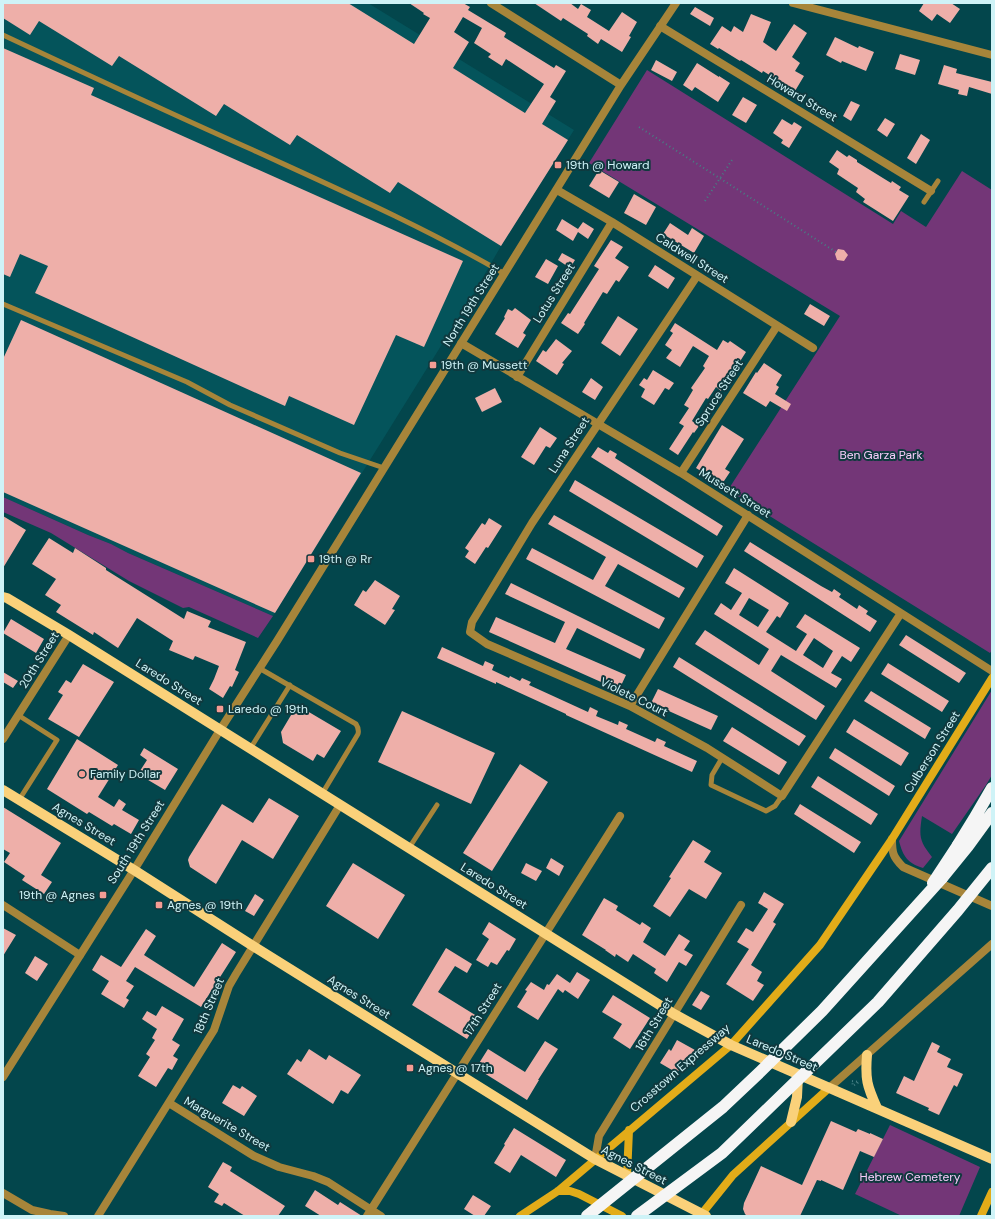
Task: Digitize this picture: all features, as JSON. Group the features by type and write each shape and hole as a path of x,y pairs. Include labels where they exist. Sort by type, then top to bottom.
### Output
{"highway":[{"path":"963,846 974,819 992,788"},
{"path":"587,1216 729,1102 822,1011 922,900 963,846 992,812"},
{"path":"638,1216 722,1154 878,1002 958,910 992,868"}],"main road":[{"name":"Laredo Street","path":"4,597 69,635 674,1014 731,1045 992,1160"},
{"name":"Culberson Street","path":"892,839 992,678"},
{"name":"Agnes Street","path":"3,790 134,870 595,1159 703,1215"},
{"name":"Crosstown Expressway","path":"520,1216 558,1191 731,1045 820,945 892,839"},
{"path":"867,1055 867,1085 876,1108"},
{"path":"792,1122 797,1097 798,1074"},
{"path":"703,1215 733,1175 829,1088"},
{"path":"627,1176 630,1130"},
{"path":"558,1191 579,1194 622,1216"},
{"path":"981,1216 992,1192"}],"street":[{"path":"491,3 621,85"},
{"name":"North 19th Street","path":"277,641 621,85 676,3"},
{"path":"793,3 992,55"},
{"name":"Howard Street","path":"660,26 931,190"},
{"name":"Caldwell Street","path":"557,190 612,222 813,348"},
{"name":"Lotus Street","path":"517,376 612,222"},
{"name":"Luna Street","path":"470,632 472,622 532,523 697,276"},
{"name":"Spruce Street","path":"681,473 777,326"},
{"name":"Mussett Street","path":"461,343 681,473 992,671"},
{"path":"630,706 748,515"},
{"path":"782,796 901,613"},
{"name":"Violete Court","path":"470,632 487,644 630,706 707,748 782,796"},
{"name":"20th Street","path":"3,740 69,635"},
{"name":"South 19th Street","path":"3,1077 277,641"},
{"name":"18th Street","path":"98,1216 214,1030 229,986 340,805"},
{"name":"17th Street","path":"369,1213 620,816"},
{"path":"892,839 892,851 895,859 903,867 992,906"},
{"name":"16th Street","path":"595,1159 600,1136 741,905"},
{"path":"3,906 80,955"},
{"path":"829,1088 992,944"},
{"name":"Marguerite Street","path":"169,1103 254,1156 279,1167 313,1176 328,1182 369,1213 381,1216"},
{"path":"3,1193 32,1210 64,1216"}],"lane":[{"path":"3,35 150,104 386,211 475,256 505,274"},
{"path":"924,202 938,180"},
{"path":"3,304 187,382 230,405 340,453 384,468"},
{"path":"259,668 356,724 358,734 322,794"},
{"path":"250,749 290,685"},
{"path":"18,715 57,740 19,800"},
{"path":"722,758 712,775 711,785 766,811 775,806 782,796"},
{"path":"409,848 437,805"}],"path":[{"path":"639,127 836,252"},
{"path":"705,201 732,160"},
{"path":"852,1081 854,1086"}],"shaded area":[{"path":"3,3 368,3 574,130 273,616 3,497"}],"green space":[{"name":"Ben Garza Park","path":"647,70 893,224 901,211 926,227 962,171 992,190 992,650 990,653 728,490 840,316 589,163"},
{"path":"3,497 273,616 258,638 189,607 183,608 129,581 51,533 3,512"},
{"path":"992,690 992,775 952,834 922,816 920,834 922,842 932,857 923,868 913,864 904,855 899,841"},
{"name":"Hebrew Cemetery","path":"890,1125 980,1167 959,1216 902,1216 855,1194"}],"building":[{"path":"3,3 348,3 414,44 430,18 409,3 463,3 470,7 468,10 506,33 504,37 554,68 556,65 566,71 550,97 556,101 542,124 568,140 501,246 398,182 390,193 297,135 290,145 224,104 216,116 119,56 112,66 39,21 30,35 3,18","holes":["463,17 482,28 474,43 491,54 488,57 502,66 506,59 544,84 525,113 453,68 469,42 454,32"]},
{"path":"534,3 570,3 578,9 581,4 591,10 587,17 609,31 622,12 637,22 629,36 631,37 622,52 601,39 598,44 587,36 588,34 563,18 561,21"},
{"path":"924,3 951,3 960,9 950,23 937,14 932,21 919,11"},
{"path":"695,7 714,18 710,26 690,14"},
{"path":"751,14 771,22 763,42 776,51 794,24 807,33 792,57 800,63 795,71 804,76 795,91 763,71 762,73 710,44 722,26 731,32 734,26 743,32"},
{"path":"835,37 858,48 859,46 874,52 866,71 842,61 841,63 826,55"},
{"path":"3,48 94,88 91,95 463,261 424,347 396,335 354,425 289,396 285,406 35,293 48,266 20,254 10,277 3,274"},
{"path":"900,54 920,60 915,75 895,69"},
{"path":"656,60 677,72 672,81 651,70"},
{"path":"697,63 730,83 718,102 695,87 692,91 683,85"},
{"path":"944,65 957,69 956,73 992,82 992,94 969,87 967,96 958,94 959,90 938,84"},
{"path":"743,97 757,105 746,123 732,115"},
{"path":"851,101 860,105 851,121 843,116"},
{"path":"885,118 895,124 887,137 877,130"},
{"path":"782,119 792,125 794,122 802,127 789,148 781,143 783,140 773,133"},
{"path":"921,134 930,140 916,164 907,158"},
{"path":"837,150 847,157 849,155 857,160 857,162 891,183 892,181 901,187 899,190 909,196 893,221 863,202 865,199 856,192 858,188 837,174 839,169 829,162"},
{"path":"599,170 619,182 609,198 589,186"},
{"path":"634,194 656,207 646,225 624,213"},
{"path":"562,219 578,229 583,222 594,229 588,239 578,232 573,241 556,230"},
{"path":"670,223 688,235 692,228 704,236 694,253 663,234"},
{"path":"611,240 623,247 615,258 629,267 619,282 616,280 607,294 603,292 578,334 561,323 568,313 570,314 599,269 594,266"},
{"path":"838,249 844,250 848,255 844,261 837,260 835,254"},
{"path":"562,253 575,260 570,268 558,260"},
{"path":"546,259 558,266 548,284 535,277"},
{"path":"655,265 675,278 668,289 648,276"},
{"path":"810,304 830,316 824,326 804,314"},
{"path":"515,308 531,320 523,333 526,335 518,348 495,334 505,318 504,317 508,309 512,311"},
{"path":"618,316 638,329 620,356 601,343"},
{"path":"21,320 361,473 275,613 3,492 3,359"},
{"path":"675,323 717,350 723,340 728,343 730,341 746,352 721,391 716,387 708,399 706,398 692,421 699,426 694,433 693,432 678,455 669,449 684,426 679,423 689,408 684,405 693,390 691,388 705,368 703,366 709,356 693,346 680,367 666,358 672,350 665,345 673,333 670,331"},
{"path":"556,339 572,351 562,363 564,364 557,375 536,361 543,350 546,352"},
{"path":"764,363 782,375 776,385 779,387 775,394 791,404 787,411 770,401 766,407 743,393 756,372 757,373"},
{"path":"653,370 674,383 669,390 665,388 654,405 641,397 645,389 639,385 644,378 647,380"},
{"path":"591,378 603,387 595,400 582,392"},
{"path":"495,388 502,402 482,412 475,398"},
{"path":"722,425 744,439 725,469 730,472 722,484 696,468"},
{"path":"540,427 557,438 550,448 546,446 534,465 521,457"},
{"path":"598,447 608,453 610,450 617,454 615,458 723,526 717,536 591,457"},
{"path":"575,480 704,556 697,568 569,491"},
{"path":"554,515 685,588 679,598 618,564 605,586 665,618 659,629 526,559 532,548 593,580 606,557 548,524"},
{"path":"3,516 26,530 3,568"},
{"path":"489,518 502,526 488,548 486,547 475,564 465,557 469,551 465,548 482,523 485,525"},
{"path":"49,538 73,553 75,548 106,568 106,570 184,619 187,611 211,621 208,627 246,642 235,670 239,672 232,687 230,686 223,698 209,689 219,666 195,656 193,660 169,650 173,641 137,618 118,648 94,632 93,635 56,612 61,605 45,595 56,579 32,564"},
{"path":"750,542 821,586 832,592 834,589 841,594 839,597 857,609 859,605 868,611 866,614 877,621 870,632 744,551"},
{"path":"734,568 789,603 780,618 777,616 766,632 796,651 807,634 796,627 805,614 860,648 851,662 842,656 831,673 842,679 836,688 781,655 771,671 825,706 816,720 695,644 705,630 759,665 769,649 714,614 721,603 731,610 742,593 725,583","holes":["749,598 769,610 758,627 739,615","814,638 833,651 823,668 803,655"]},
{"path":"375,580 400,596 392,609 395,610 385,625 354,605 363,590 366,592"},
{"path":"511,583 645,649 640,659 577,628 566,649 626,675 619,690 489,632 496,617 555,643 565,622 505,594"},
{"path":"11,619 44,639 36,653 3,633"},
{"path":"906,635 966,673 959,683 899,645"},
{"path":"442,647 483,666 485,661 494,665 492,670 509,678 510,676 520,681 522,678 531,682 529,685 588,712 590,707 598,711 596,716 618,725 619,721 628,725 626,729 655,742 657,738 666,742 664,746 697,761 692,772 496,682 496,684 437,658"},
{"path":"679,657 806,736 799,746 673,667"},
{"path":"888,663 949,701 942,712 881,674"},
{"path":"83,664 114,682 79,737 48,719 63,695 58,692 66,680 71,683"},
{"path":"3,672 18,681 13,688 3,682"},
{"path":"658,689 718,716 711,730 651,703"},
{"path":"871,691 931,728 925,739 864,701"},
{"path":"297,705 341,731 324,758 317,754 313,761 283,743 281,732"},
{"path":"402,711 495,753 471,804 378,762"},
{"path":"854,719 909,753 901,766 846,732"},
{"path":"732,727 787,762 779,775 723,741"},
{"path":"77,739 118,765 98,797 114,807 119,799 126,804 122,810 139,820 131,834 114,824 112,826 89,812 87,814 47,789"},
{"path":"144,748 178,769 165,790 138,774 147,760 140,755"},
{"path":"835,748 895,786 889,796 829,758"},
{"path":"520,764 548,782 492,871 463,853"},
{"path":"818,776 878,814 871,825 811,787"},
{"path":"269,798 299,816 273,859 242,840 216,884 190,867 188,860 189,857 222,804 253,823"},
{"path":"800,804 861,842 854,853 794,814"},
{"path":"3,807 61,843 41,875 52,882 44,894 22,880 25,876 4,862 10,853 3,849"},
{"path":"693,840 711,851 704,862 722,873 706,899 689,889 670,917 653,906 671,878 669,877"},
{"path":"551,858 564,866 559,876 546,868"},
{"path":"353,863 405,895 378,939 326,906"},
{"path":"526,863 542,871 536,881 521,873"},
{"path":"764,892 784,904 773,922 776,924 751,965 762,972 757,981 764,985 753,1001 726,984 749,949 737,942 746,928 753,932 768,909 758,903"},
{"path":"255,894 264,900 254,916 245,911"},
{"path":"604,898 618,906 616,910 640,925 642,922 651,928 643,942 665,956 679,934 690,941 684,950 693,955 686,966 679,962 667,982 654,973 656,969 633,954 628,962 616,954 615,957 582,935"},
{"path":"489,922 516,939 509,951 507,950 497,965 491,962 488,967 476,960 489,939 482,934"},
{"path":"3,928 16,935 3,956"},
{"path":"146,929 156,936 144,955 194,987 222,943 236,952 201,1007 135,967 126,981 134,986 126,998 129,1000 124,1008 101,994 109,981 92,970 101,955 121,967"},
{"path":"446,948 472,964 467,973 455,966 438,992 480,1018 467,1039 412,1005"},
{"path":"35,956 48,964 37,981 25,973"},
{"path":"577,972 590,980 578,999 565,990 563,993 558,989 538,1020 517,1007 527,991 525,990 531,982 544,990 547,984 549,985 557,974 570,983"},
{"path":"701,991 710,996 701,1010 692,1005"},
{"path":"613,995 650,1018 630,1049 613,1038 622,1024 602,1012"},
{"path":"162,1006 184,1019 172,1040 180,1045 173,1056 178,1059 172,1070 168,1068 156,1087 138,1076 150,1057 146,1054 155,1040 152,1038 157,1029 142,1019 147,1011 156,1016"},
{"path":"677,1040 695,1050 689,1059 687,1058 677,1073 660,1063 669,1049 671,1051"},
{"path":"545,1041 558,1049 527,1100 476,1068 488,1049 525,1072"},
{"path":"932,1042 940,1046 937,1052 951,1059 947,1067 963,1074 957,1087 954,1085 939,1115 928,1110 929,1108 896,1093 904,1076 914,1081"},
{"path":"309,1049 326,1060 329,1055 361,1075 348,1094 341,1090 333,1104 287,1074 297,1059 301,1062"},
{"path":"233,1085 240,1089 242,1086 257,1096 244,1116 222,1103"},
{"path":"831,1121 856,1132 858,1129 883,1139 874,1157 860,1151 843,1190 821,1180 817,1180 800,1216 747,1216 743,1209 744,1203 761,1166 802,1185"},
{"path":"514,1128 566,1160 556,1177 521,1155 510,1173 494,1163"},
{"path":"223,1162 232,1167 230,1171 285,1206 278,1216 245,1216 224,1203 222,1206 214,1202 219,1194 208,1187"},
{"path":"315,1190 338,1205 340,1202 362,1216 321,1216 305,1206"},
{"path":"473,1195 491,1206 484,1216 475,1216 464,1209"}],"place":[{"name":"19th @ Howard","path":"558,165"},
{"name":"19th @ Mussett","path":"433,365"},
{"name":"19th @ Rr","path":"311,559"},
{"name":"Laredo @ 19th","path":"220,709"},
{"name":"Family Dollar","path":"82,774"},
{"name":"19th @ Agnes","path":"103,895"},
{"name":"Agnes @ 19th","path":"159,905"},
{"name":"Agnes @ 17th","path":"410,1068"}]}
